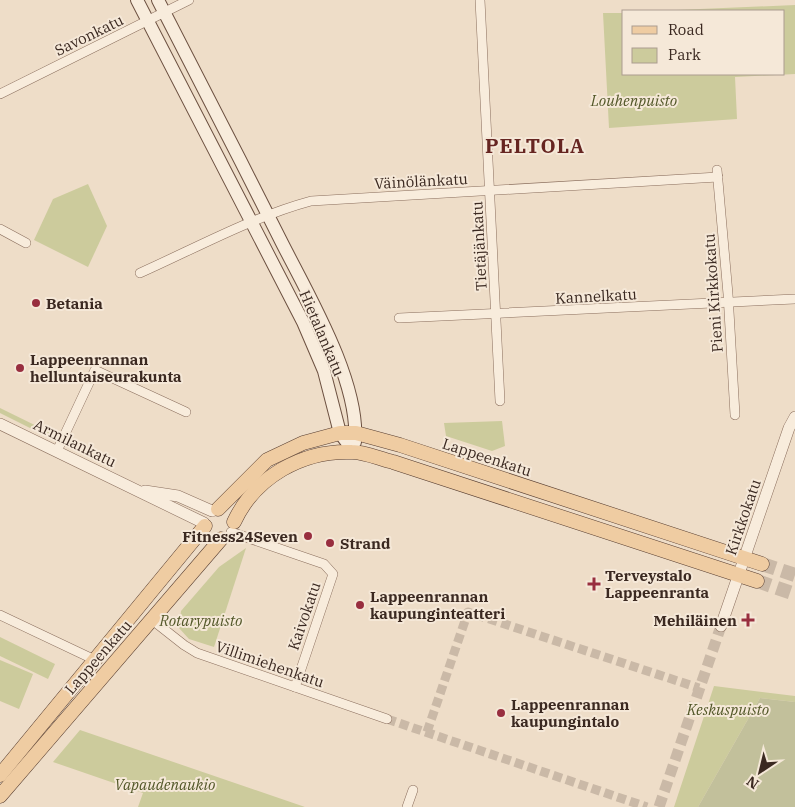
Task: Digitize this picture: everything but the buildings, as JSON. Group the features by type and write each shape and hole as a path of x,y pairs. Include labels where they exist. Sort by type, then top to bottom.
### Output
{"main road":[{"name":"Hietalankatu","path":"137,0 206,138 303,322 324,371 340,433 354,452"},
{"name":"Hietalankatu","path":"158,0 340,361 354,415 356,433 354,452"},
{"name":"Lappeenkatu","path":"0,775 210,517 267,460 303,443 340,433 356,433 409,448 762,564"},
{"name":"Lappeenkatu","path":"0,796 229,531 252,493 271,475 305,459 354,452 419,470 757,581"},
{"path":"228,512 229,531 210,535 210,517 228,512"}],"street":[{"name":"Savonkatu","path":"0,94 189,0"},
{"name":"Tietäjänkatu","path":"480,0 500,401"},
{"name":"Väinölänkatu","path":"140,273 250,222 311,202 718,174"},
{"name":"Pieni Kirkkokatu","path":"718,174 729,302 735,415"},
{"path":"0,229 26,244"},
{"name":"Kannelkatu","path":"399,318 795,299"},
{"path":"57,451 95,370 186,412"},
{"name":"Kirkkokatu","path":"721,626 789,428 795,418"},
{"name":"Armilankatu","path":"0,424 137,490 178,496 210,517"},
{"name":"Kaivokatu","path":"229,531 324,564 333,574 295,687"},
{"path":"0,615 95,660"},
{"name":"Villimiehenkatu","path":"152,619 184,646 197,653 387,719"},
{"path":"408,807 413,790"}],"green space":[{"name":"Louhenpuisto","path":"795,5 795,74 785,74 785,10 677,10"},
{"name":"Louhenpuisto","path":"603,13 622,13 622,75 775,75 735,77 737,119 609,128"},
{"path":"88,184 107,226 88,267 34,240 53,199"},
{"path":"0,408 55,435 48,437 0,413"},
{"path":"502,421 505,446 492,451 446,436 444,423"},
{"name":"Rotarypuisto","path":"246,548 214,647 189,639 179,628 181,611 219,567"},
{"path":"0,637 55,664 48,679 0,656"},
{"path":"0,660 33,674 19,709 0,701"},
{"name":"Keskuspuisto","path":"714,686 795,696 795,702 760,698 698,807 674,807"},
{"name":"Vapaudenaukio","path":"80,730 305,807 138,807 143,793 53,762"}],"shaded area":[{"path":"760,698 795,702 795,807 698,807"}],"tunnel":[{"path":"762,564 795,575"},
{"path":"757,581 795,594"},
{"path":"427,732 468,612 699,688"},
{"path":"659,807 721,626"},
{"path":"387,719 647,807"}],"place":[{"name":"Betania","path":"36,303"},
{"name":"Lappeenrannan helluntaiseurakunta","path":"20,368"},
{"name":"Fitness24Seven","path":"308,536"},
{"name":"Strand","path":"330,543"},
{"name":"Terveystalo Lappeenranta","path":"594,584"},
{"name":"Lappeenrannan kaupunginteatteri","path":"360,605"},
{"name":"Mehiläinen","path":"748,620"},
{"name":"Lappeenrannan kaupungintalo","path":"501,713"}],"district":[{"name":"PELTOLA","path":"535,145"}]}
